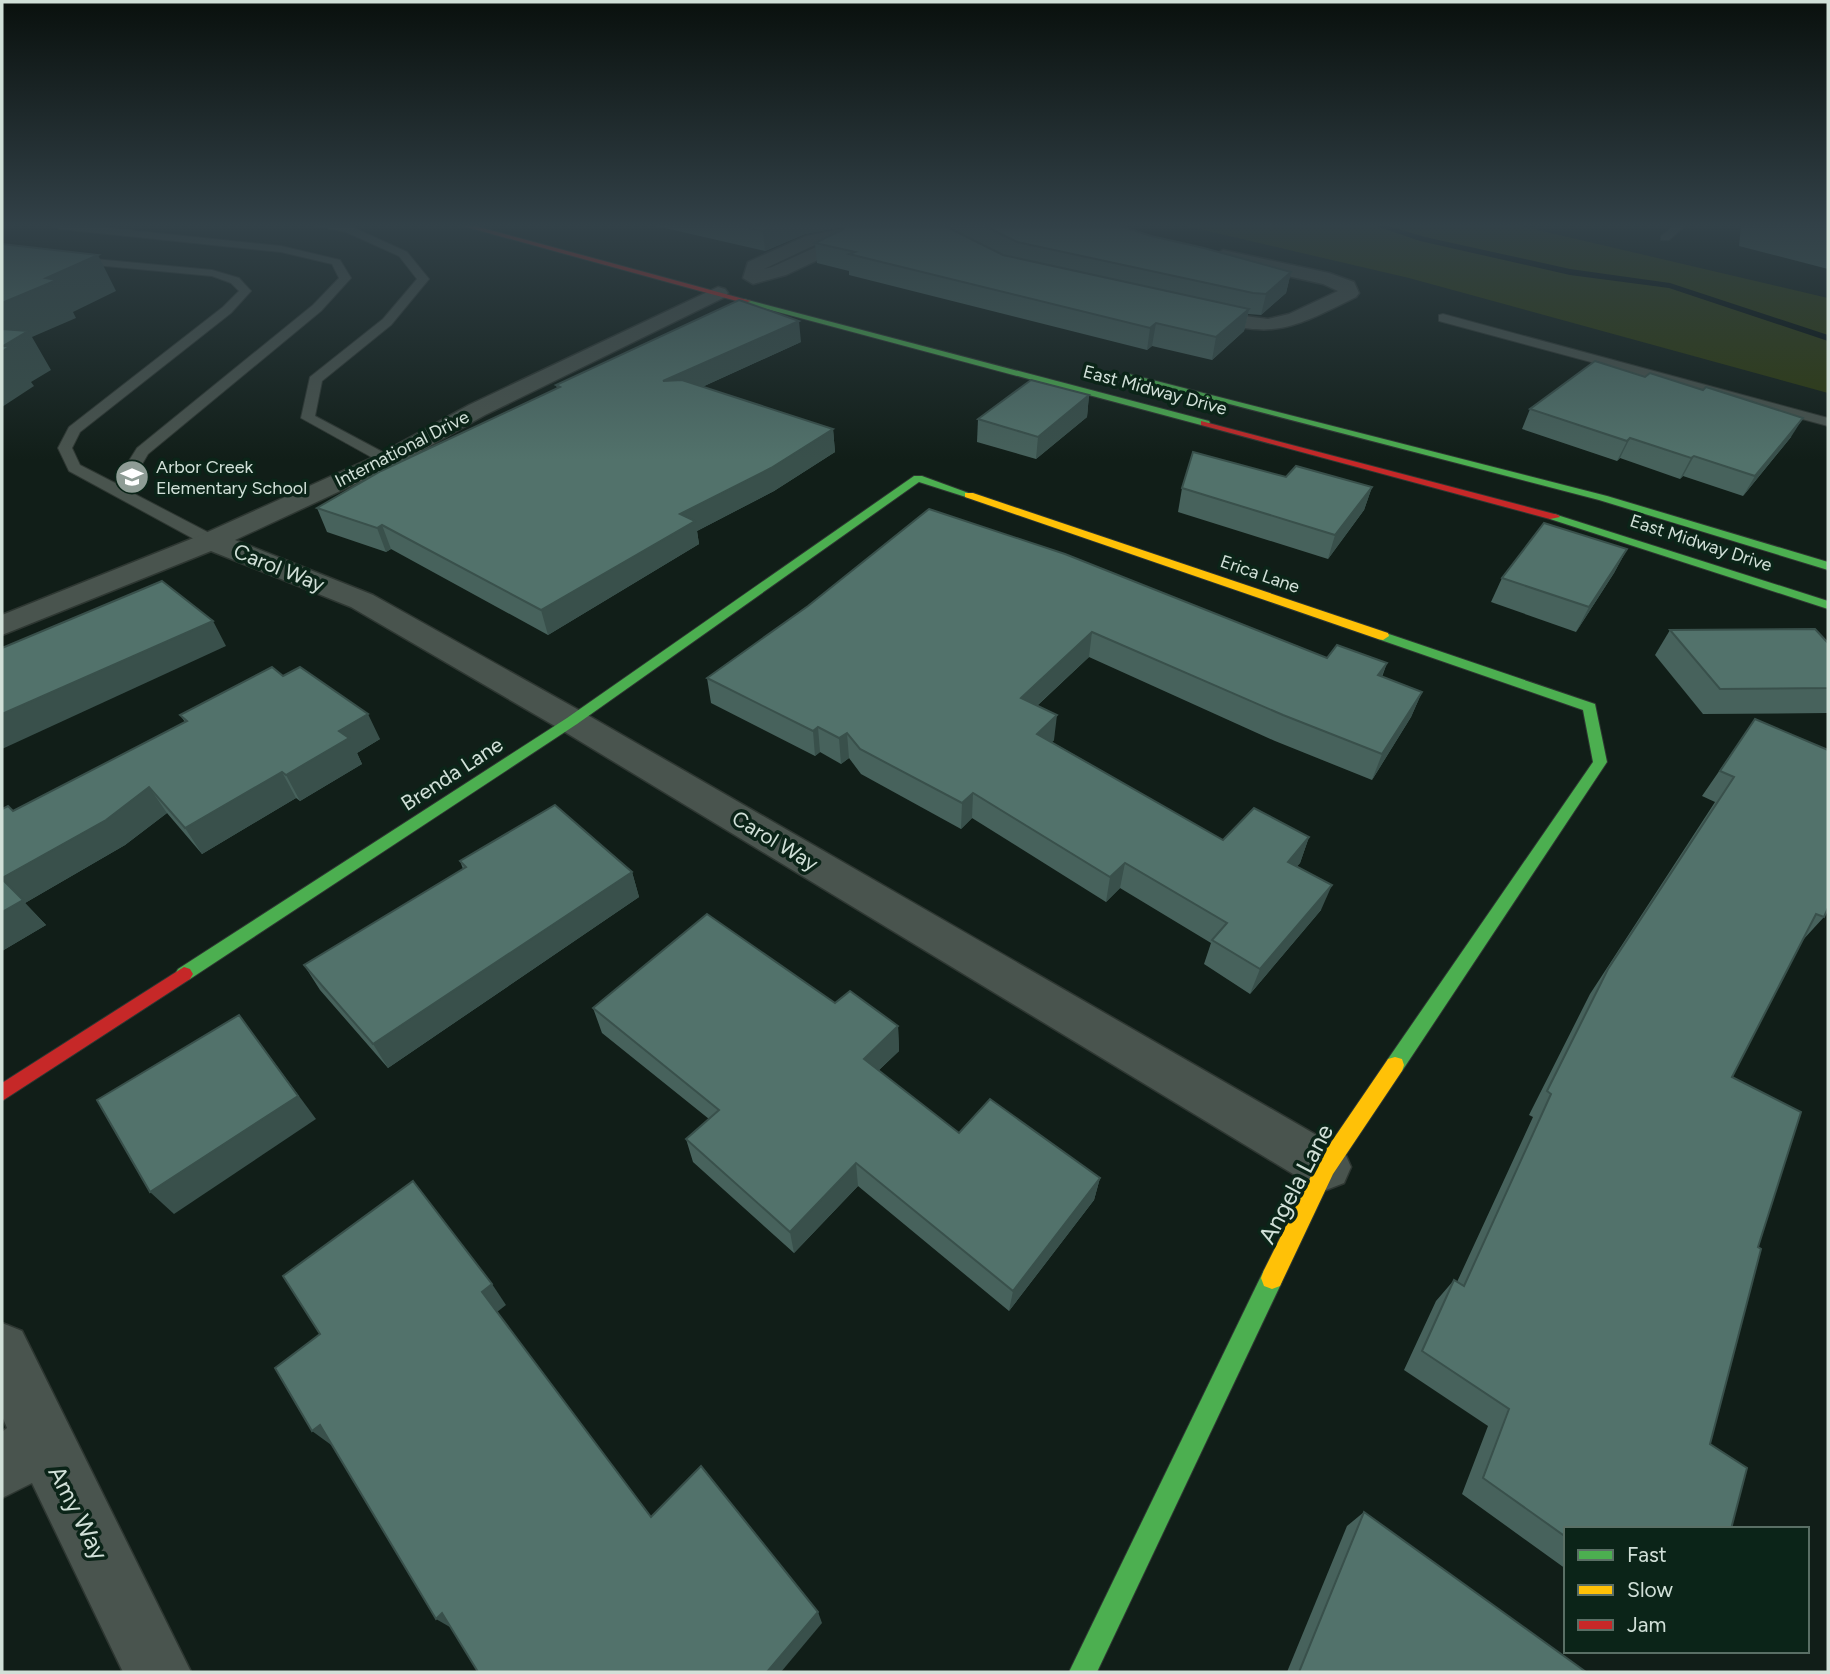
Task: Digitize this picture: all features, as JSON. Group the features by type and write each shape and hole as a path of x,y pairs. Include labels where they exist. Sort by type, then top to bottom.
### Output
{"main road":[{"name":"East Midway Drive","path":"760,304 1563,519 1828,605"},
{"name":"East Midway Drive","path":"1118,372 1603,498 1828,566"},
{"name":"Erica Lane","path":"918,478 1590,707"},
{"name":"Brenda Lane","path":"2,1093 572,721 918,478"},
{"name":"Angela Lane","path":"1083,1672 1326,1167 1600,762 1590,707"}],"street":[{"name":"International Drive","path":"2,626 211,541 387,460 477,410 695,304"},
{"path":"1180,308 1248,323 1276,325 1327,304"},
{"name":"Carol Way","path":"211,541 362,601 572,721 1326,1167"},
{"name":"Amy Way","path":"2,1351 22,1454 158,1672"}],"lane":[{"path":"211,541 74,468 65,448 74,430 232,304"},
{"path":"119,491 142,451 321,304"},
{"path":"387,460 308,418 315,380 387,321 401,304"},
{"path":"1443,318 1828,422"}],"green space":[{"path":"1504,304 1828,304 1828,393"}],"building":[{"path":"730,304 751,304 799,321 663,381 682,380 833,429 771,468 680,514 695,521 541,610 382,525 377,528 317,508 381,471 560,387 556,385"},
{"path":"1053,304 1227,304 1249,309 1216,337 1156,323 1150,328"},
{"path":"2,329 28,331 3,346 10,346 2,352"},
{"path":"1595,361 1645,377 1650,373 1703,390 1706,387 1803,418 1755,476 1630,438 1627,441 1530,409"},
{"path":"1031,380 1089,395 1038,437 978,419"},
{"path":"1193,452 1286,477 1296,466 1372,487 1335,535 1182,488"},
{"path":"929,509 1065,554 1327,658 1337,645 1387,663 1378,675 1422,692 1382,754 1283,715 1092,632 1021,698 1057,715 1037,734 1223,840 1254,808 1309,837 1288,862 1332,885 1260,969 1212,940 1227,923 1125,863 1110,877 973,793 962,803 860,749 847,733 839,738 818,727 813,731 707,678 808,606"},
{"path":"1544,523 1627,549 1589,607 1502,578"},
{"path":"162,581 213,621 2,714 2,648"},
{"path":"1815,629 1828,643 1828,688 1720,689 1670,630"},
{"path":"272,667 283,676 300,667 368,714 339,731 349,738 286,775 282,772 185,828 149,787 106,820 2,878 2,809 8,806 13,811 187,721 180,715"},
{"path":"1755,719 1828,750 1828,908 1824,917 1816,914 1732,1077 1801,1112 1758,1247 1761,1249 1710,1444 1747,1468 1732,1527 1564,1527 1564,1536 1483,1478 1509,1409 1422,1351 1454,1280 1464,1286 1551,1094 1547,1091 1608,969 1734,777 1720,771"},
{"path":"555,805 632,872 373,1044 304,965 466,867 460,861"},
{"path":"2,879 23,900 2,912"},
{"path":"707,914 835,1003 850,991 898,1026 864,1059 959,1133 990,1099 1100,1178 1013,1291 856,1163 790,1232 686,1139 719,1110 593,1008"},
{"path":"239,1015 298,1096 150,1192 97,1100"},
{"path":"413,1181 492,1284 482,1292 651,1517 701,1466 818,1612 767,1672 478,1672 442,1613 436,1619 320,1425 312,1431 275,1368 320,1334 283,1276"},
{"path":"1364,1512 1586,1672 1299,1672"}],"waterway":[{"path":"1725,304 1828,338"}],"traffic: fast":[{"path":"759,304 1205,423"},
{"path":"1132,376 1603,498 1828,566"},
{"path":"184,974 572,721 918,478 969,495"},
{"path":"1554,517 1828,605"},
{"path":"1383,636 1590,707 1600,762 1395,1065"},
{"path":"1083,1672 1272,1278"}],"traffic: slow":[{"path":"969,495 1383,636"},
{"path":"1272,1278 1326,1167 1395,1065"}],"traffic: jam":[{"path":"1205,423 1554,517"},
{"path":"2,1093 184,974"}],"place":[{"name":"Arbor Creek Elementary School","path":"132,477"}]}
